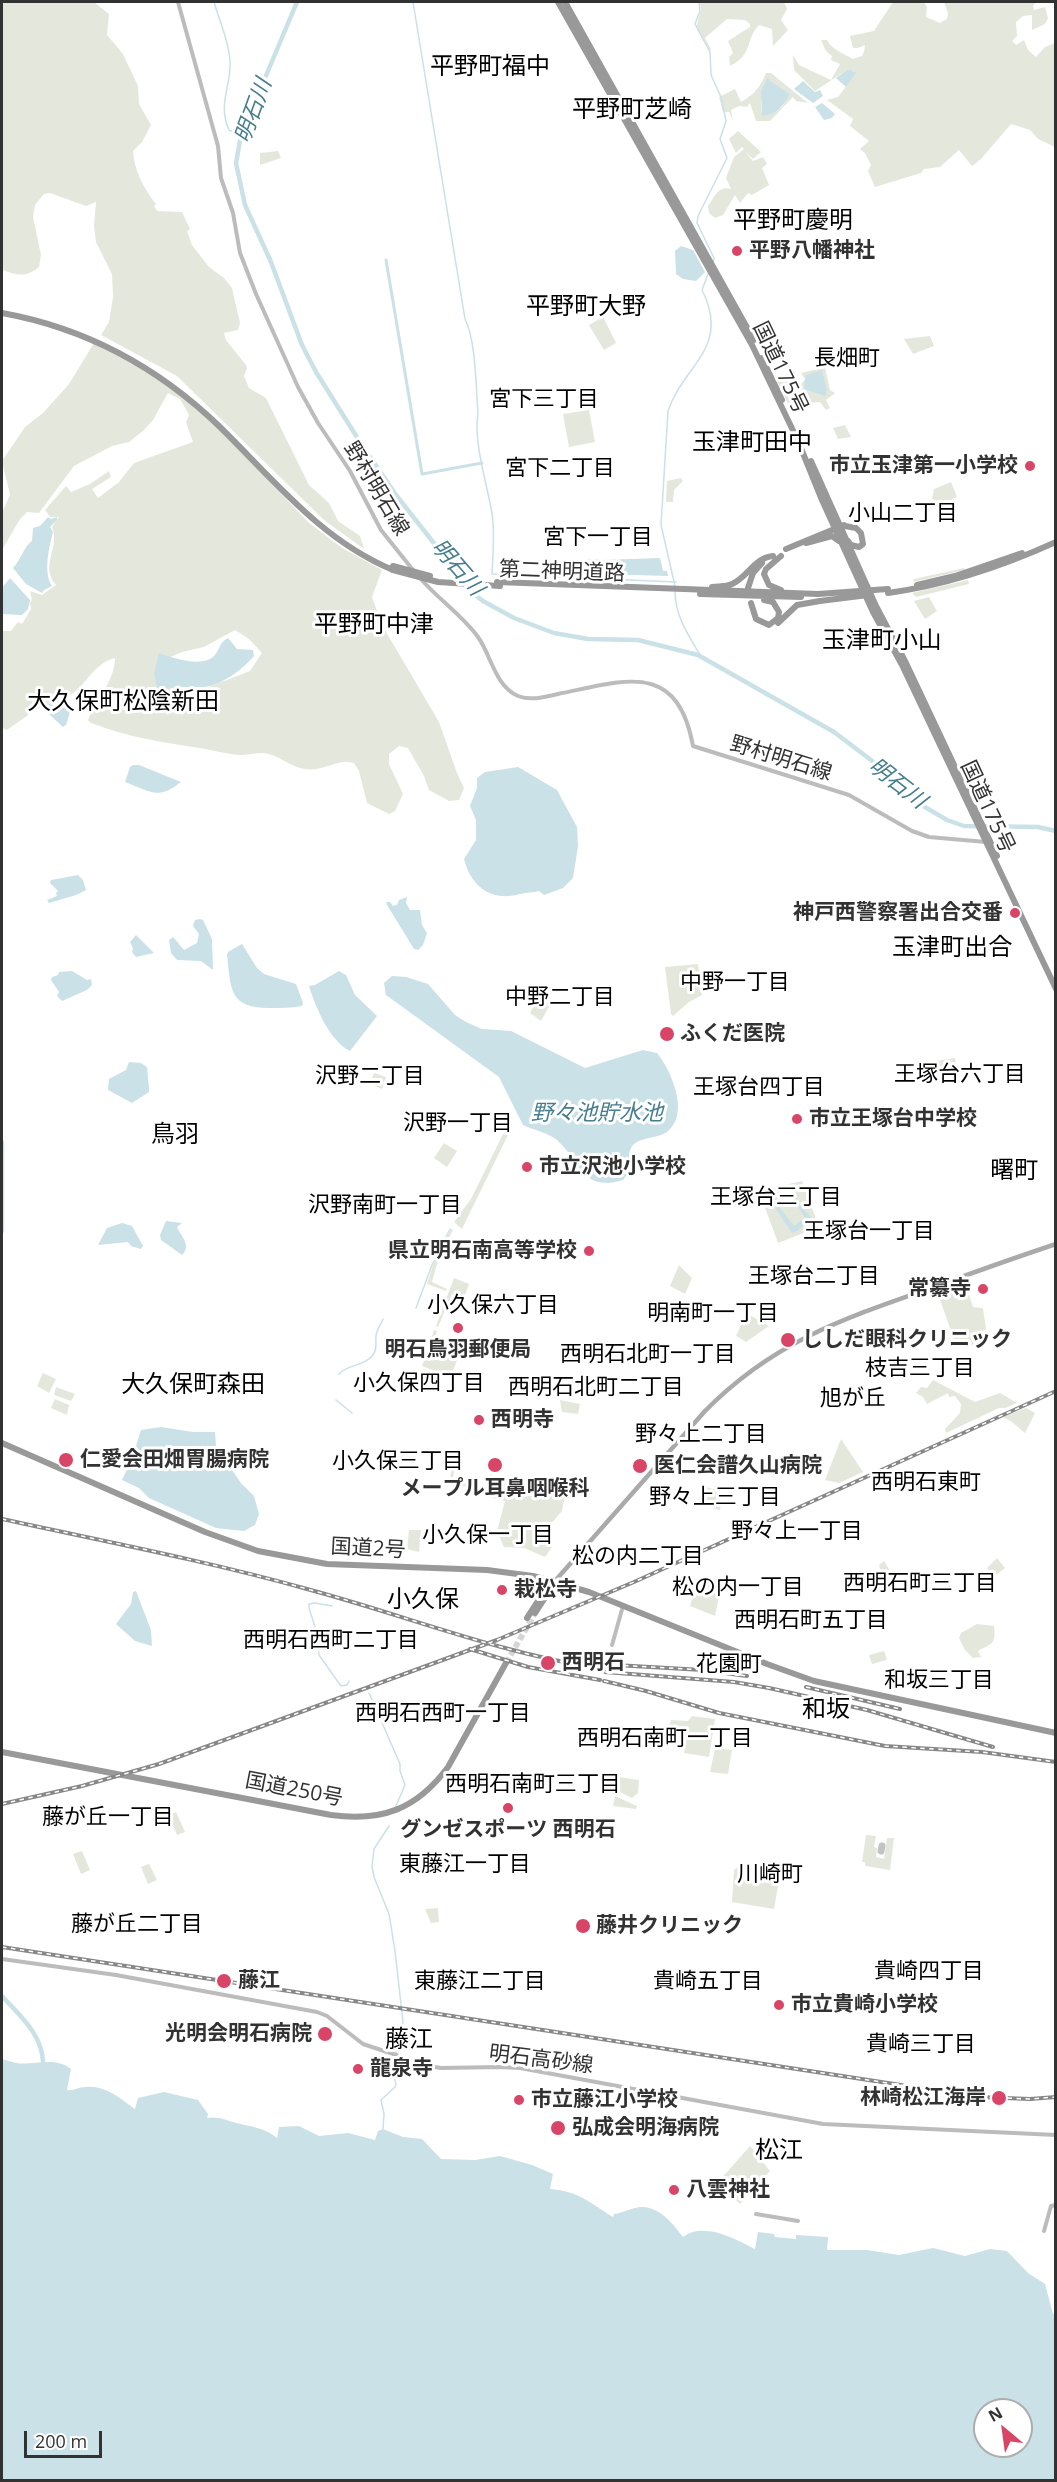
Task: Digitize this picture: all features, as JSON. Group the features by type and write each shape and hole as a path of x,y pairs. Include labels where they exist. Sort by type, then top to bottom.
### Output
{"highway":[{"name":"国道175号","path":"558,2 711,268"},
{"name":"国道175号","path":"565,2 752,345 1056,981"},
{"name":"第二神明道路","path":"2,311 76,333 111,348 147,369 197,406 325,531 357,553 393,568 438,582 684,590"},
{"name":"国道175号","path":"840,526 843,546 975,815"},
{"path":"808,541 840,526"},
{"path":"684,590 731,584 757,562 840,526 856,526 864,536 864,547 855,558"},
{"path":"808,541 832,536 837,538 843,546"},
{"path":"736,596 868,595 966,575 1056,540"},
{"path":"773,556 753,573 750,589 761,567 788,550"},
{"path":"781,555 766,569 765,579 769,585 790,593"},
{"path":"684,590 790,593 819,597 888,591"},
{"path":"684,590 770,600 778,608 778,618 770,625 756,619 750,602 754,622 769,627 777,624 797,605 819,597"},
{"name":"国道175号","path":"986,838 1056,989"},
{"name":"国道2号","path":"2,1443 205,1532 266,1553 327,1564 507,1572 555,1581 814,1681 1056,1733"},
{"path":"531,1616 555,1581"},
{"name":"国道250号","path":"2,1750 355,1818 383,1813 418,1796 444,1766 504,1663"},
{"name":"国道250号","path":"2,1750 331,1812 355,1815 383,1813"}],"main road":[{"name":"野村明石線","path":"178,2 218,146 221,178 233,213 240,253 295,380 318,423 350,471 389,542 423,581 478,637 504,686 517,696 537,699 616,682 646,682 660,688 677,702 686,717 693,746 849,795 912,831 929,837 986,838"},
{"path":"555,1581 705,1411 726,1390 766,1358 820,1329 878,1306 1056,1244"},
{"path":"612,1645 623,1606"},
{"name":"明石高砂線","path":"2,1959 116,1975 317,2012 327,2016 363,2044 441,2068 520,2068 823,2124 1056,2135"},
{"path":"1044,2231 1047,2214 1051,2206 1056,2205"},
{"path":"756,2214 798,2221"}],"shaded area":[{"path":"2,2 94,2 109,14 107,35 123,54 138,86 139,104 151,125 142,142 133,151 140,179 156,204 154,206 157,211 182,212 190,229 187,231 192,245 209,267 224,278 232,288 240,323 238,330 224,333 226,340 246,365 244,376 249,388 266,398 309,485 329,503 338,521 360,536 364,549 324,520 177,376 101,335 109,322 113,297 112,274 96,242 94,226 96,202 86,206 50,193 44,194 35,205 33,217 41,255 39,267 30,273 21,274 2,270"},
{"path":"700,2 784,2 787,9 781,20 788,30 773,46 772,29 759,25 743,57 730,66 729,57 733,53 728,41 750,27 750,24 745,20 727,19 705,38 711,49 709,51 696,27 701,10"},
{"path":"893,2 924,2 927,7 926,17 940,23 947,19 948,13 944,2 1036,2 1033,6 1034,10 1045,7 1048,18 1045,24 1032,30 1032,15 1023,16 1016,22 1017,36 1012,41 1016,45 1024,40 1028,50 1036,57 1045,47 1055,43 1055,147 1038,139 1030,130 1011,124 981,159 972,166 959,150 940,167 924,169 921,173 875,187 868,171 871,165 865,153 860,149 869,141 850,126 853,119 827,100 838,97 857,72 847,70 815,91 794,70 793,55 799,65 831,80 840,64 831,60 832,56 826,51 821,40 827,40 835,49 853,59 862,56 865,45 853,48 850,36 874,31"},
{"path":"766,73 771,73 808,103 796,101 793,97 770,121 756,121 750,103 747,107 739,106 731,110 733,120 729,112 723,112 719,97 735,89 741,102 753,93","holes":["767,81 790,94 782,107 762,116 761,101"]},
{"path":"738,131 761,152 753,159 744,150 753,161 763,157 767,164 762,168 769,185 752,195 748,193 740,203 735,195 723,215 715,218 709,213 708,206 720,190 731,189 726,178 734,157 744,149 742,147 736,153 729,139"},
{"path":"278,151 281,158 260,165 260,153"},
{"path":"603,317 616,343 604,350 589,325"},
{"path":"930,336 934,346 913,354 904,339"},
{"path":"94,343 165,381 213,422 308,522 342,548 382,570 372,597 382,625 439,722 464,788 459,800 449,801 429,790 408,748 399,746 389,754 389,764 403,794 395,811 389,814 367,803 359,771 354,763 342,762 318,769 305,769 269,754 224,753 144,738 91,723 88,720 109,682 115,658 98,667 72,694 43,706 7,730 2,728 3,631 11,631 18,622 22,624 31,609 30,591 42,595 56,585 49,571 54,541 52,527 59,517 50,517 45,510 66,486 71,492 90,484 109,471 111,477 92,489 98,498 119,482 134,463 193,442 186,422 189,415 180,399 168,393 153,420 129,442 112,446 74,466 39,513 27,512 20,519 2,550 2,512 10,495 2,461 25,427 43,413 69,384","holes":["235,630 249,639 262,653 250,671 206,688 183,689 169,679 166,659 182,652 204,647"]},
{"path":"825,367 830,390 835,393 826,400 830,408 826,410 820,402 807,403 798,398 789,406 775,377 798,378 798,384 801,385 805,379 801,373"},
{"path":"589,410 595,442 569,447 563,414"},
{"path":"845,425 851,437 838,439 833,428"},
{"path":"681,478 683,481 674,490 673,502 666,502 667,481"},
{"path":"951,482 957,497 951,500 953,507 950,514 941,510 938,501 932,499 934,489"},
{"path":"599,559 601,573 561,572 560,561"},
{"path":"964,568 965,570 913,582 914,579"},
{"path":"968,580 969,584 916,597 912,593"},
{"path":"929,597 937,611 925,619 914,601"},
{"path":"698,964 702,995 689,1002 673,1016 665,967"},
{"path":"546,989 551,1003 541,1021 530,1013 541,991"},
{"path":"955,1058 957,1071 918,1076 917,1064"},
{"path":"374,1073 386,1077 382,1089 370,1084"},
{"path":"503,1134 508,1135 462,1229 454,1222 471,1199"},
{"path":"444,1143 457,1151 447,1167 434,1158"},
{"path":"802,1181 819,1227 778,1243 760,1194"},
{"path":"451,1229 453,1230 437,1264 432,1282 447,1289 446,1291 427,1284 434,1262"},
{"path":"679,1265 692,1278 685,1294 670,1286"},
{"path":"454,1278 469,1284 464,1298 452,1294 438,1327 436,1326"},
{"path":"966,1286 973,1307 983,1308 986,1329 978,1334 981,1334 982,1339 987,1338 988,1342 972,1346 971,1340 955,1342 939,1297"},
{"path":"746,1313 769,1326 746,1342 736,1336"},
{"path":"434,1330 437,1331 431,1349 457,1360 451,1377 422,1366"},
{"path":"43,1373 56,1379 49,1393 37,1386"},
{"path":"933,1380 975,1402 1000,1393 1017,1403 999,1408 946,1433 945,1429 960,1413 961,1404 955,1396 949,1397 948,1393 927,1404 923,1397 916,1393 921,1387 927,1388"},
{"path":"56,1387 75,1394 71,1401 54,1395"},
{"path":"55,1399 69,1405 67,1415 51,1408"},
{"path":"560,1400 580,1404 578,1414 562,1412"},
{"path":"1026,1408 1035,1413 1025,1433 1003,1417"},
{"path":"841,1439 863,1472 839,1483 825,1480"},
{"path":"453,1456 456,1457 453,1478 480,1493 450,1480"},
{"path":"490,1474 565,1496 562,1511 548,1527 549,1543 552,1547 545,1557 524,1548 504,1547 497,1531 505,1501 485,1496"},
{"path":"703,1486 723,1492 720,1510 697,1504"},
{"path":"409,1530 421,1530 419,1552 407,1549"},
{"path":"997,1558 1005,1568 995,1576 987,1568"},
{"path":"884,1561 895,1579 884,1584 879,1565"},
{"path":"697,1580 721,1587 715,1616 690,1606"},
{"path":"977,1624 994,1626 994,1640 978,1651 981,1657 973,1658 965,1650 959,1638 961,1633"},
{"path":"884,1651 887,1660 872,1664 869,1655"},
{"path":"692,1716 715,1719 709,1757 684,1753 686,1737 667,1735 671,1720 688,1721"},
{"path":"715,1748 732,1750 728,1774 710,1772"},
{"path":"619,1777 639,1780 638,1793 632,1798 616,1790"},
{"path":"615,1796 637,1806 636,1809 613,1806"},
{"path":"176,1812 185,1832 177,1835 169,1815"},
{"path":"866,1835 876,1836 874,1847 877,1848 876,1857 884,1859 887,1838 894,1838 890,1870 865,1866 865,1862 862,1862"},
{"path":"82,1851 90,1870 81,1874 73,1854"},
{"path":"149,1864 157,1880 148,1884 141,1867"},
{"path":"741,1865 781,1870 774,1909 732,1902 734,1870"},
{"path":"438,1908 439,1922 431,1923 425,1909"},
{"path":"750,2146 770,2171 740,2204 719,2184 719,2181"}],"water":[{"path":"847,70 857,72 846,87 836,78"},
{"path":"768,77 770,81 790,94 779,109 762,116 761,91"},
{"path":"803,81 815,92 820,90 823,96 813,103 794,89"},
{"path":"822,103 835,114 832,118 824,120 815,107"},
{"path":"681,246 693,250 705,272 696,281 683,279 676,274 675,251"},
{"path":"822,370 827,390 825,396 804,389 806,375"},
{"path":"48,517 51,519 57,517 50,527 53,532 48,574 52,586 42,593 26,584 13,568 32,541 33,528 40,526"},
{"path":"660,558 663,571 667,571 668,576 602,574 602,560"},
{"path":"10,578 30,600 28,609 22,615 2,614 2,588"},
{"path":"228,638 237,649 253,650 254,656 237,672 209,686 157,690 154,673 159,653 187,661 209,660"},
{"path":"63,701 71,709 66,725 63,727 50,715 45,706"},
{"path":"139,765 181,782 159,793 147,791 125,782 130,767"},
{"path":"518,767 557,790 577,827 578,846 573,878 563,888 544,895 539,891 510,896 492,894 477,884 467,869 464,859 476,840 476,820 470,806 477,788 477,778 485,772"},
{"path":"78,875 83,880 86,890 49,903 47,900 57,896 58,891 50,883 51,880"},
{"path":"407,897 406,903 410,910 420,910 422,925 427,933 423,945 418,950 414,949 386,902 390,902 393,906 397,905 399,900"},
{"path":"195,920 203,920 212,939 213,970 201,961 177,960 171,953 169,940 173,937 184,950 197,943 199,934 193,926"},
{"path":"136,935 154,953 136,957 132,952 130,942"},
{"path":"242,944 257,968 264,974 296,984 302,1006 256,1007 239,1000 232,987 227,955 228,952"},
{"path":"72,971 87,980 91,979 92,985 87,990 62,1001 57,996 59,992 51,980 52,977 58,975 59,972"},
{"path":"339,971 346,975 355,995 377,1016 350,1051 342,1046 330,1031 309,986"},
{"name":"野々池貯水池","path":"392,976 406,977 428,984 455,1015 466,1022 482,1029 511,1031 585,1068 643,1050 657,1053 668,1070 676,1092 678,1114 674,1123 664,1134 641,1140 633,1145 629,1153 628,1172 623,1180 609,1183 590,1179 557,1140 523,1125 499,1077 386,995 384,983"},
{"path":"129,1062 141,1063 147,1067 149,1089 149,1092 132,1103 108,1090 109,1079 126,1070"},
{"path":"792,1194 812,1218 792,1233 775,1208 779,1198","holes":["787,1198 794,1200 805,1218 794,1226 780,1208 781,1203"]},
{"path":"166,1221 182,1223 177,1227 186,1245 182,1255 161,1240 160,1235"},
{"path":"122,1223 132,1226 143,1246 141,1249 131,1246 128,1242 98,1245 107,1228"},
{"path":"161,1427 193,1432 215,1432 216,1447 241,1483 254,1496 259,1514 255,1525 244,1531 216,1528 149,1498 139,1488 122,1480 132,1459 141,1430"},
{"path":"136,1591 151,1630 152,1646 135,1641 116,1624 131,1604 133,1592"},
{"path":"2,2059 23,2064 51,2062 65,2065 71,2069 67,2090 86,2087 100,2088 135,2109 138,2098 164,2092 198,2100 208,2114 207,2118 219,2118 257,2128 277,2138 279,2127 299,2126 319,2136 348,2133 375,2140 378,2131 383,2129 403,2137 422,2139 441,2159 475,2160 500,2156 553,2174 550,2189 577,2195 613,2217 614,2214 638,2207 655,2210 661,2213 683,2237 700,2231 710,2231 755,2249 758,2232 774,2234 775,2237 796,2239 796,2235 828,2237 827,2250 867,2250 899,2255 933,2248 965,2256 990,2249 1007,2251 1028,2273 1045,2284 1055,2315 1055,2480 2,2480"}],"waterway":[{"path":"214,2 226,38 230,61 224,111 226,121 229,130 241,135"},
{"name":"明石川","path":"297,2 241,135 236,163 245,205 271,262 302,345 316,372 396,495 474,594 514,618 554,633 588,639 638,640 698,655 834,732 871,760 918,803 947,820 964,826 1038,827 1056,831"},
{"path":"413,2 465,319 473,352 478,414 477,436 493,521 492,574 676,582"},
{"path":"699,2 700,11 695,24 710,52 711,75 721,97 726,121 720,139 727,158 698,216 697,223 714,258 713,262"},
{"path":"386,260 422,474 482,463"},
{"path":"675,586 661,525 668,411 675,395 702,355 708,341 711,327 710,310 702,290 708,274"},
{"path":"675,591 680,618 702,658"},
{"path":"2,1142 2,1231"},
{"path":"416,1308 432,1265 450,1229"},
{"path":"339,1374 347,1368 370,1359 375,1353 376,1334 383,1319"},
{"path":"336,1400 352,1413"},
{"path":"332,1606 309,1604 316,1630 319,1655 341,1686 347,1685 349,1681"},
{"path":"369,1693 400,1764 405,1785 395,1808"},
{"path":"389,1826 374,1849 372,1866 389,1914 395,1951 403,2022 396,2053"},
{"path":"2,1996 23,2018 34,2034 42,2052 43,2062"},
{"path":"383,2129 384,2114 381,2100 395,2087 392,2071 395,2058"}],"taxiway":[{"path":"881,1851 882,1846"}],"tunnel":[{"path":"506,1663 534,1615"}],"railway":[{"path":"2,1804 82,1786 159,1764 497,1640 634,1582 1056,1391"},
{"path":"2,1519 231,1569 343,1599 522,1653 596,1668"},
{"path":"470,1649 528,1667 600,1680"},
{"path":"615,1665 703,1670 747,1676"},
{"path":"605,1672 734,1682 769,1688 867,1710 993,1747"},
{"path":"604,1681 719,1713 885,1746 982,1752 1056,1762"},
{"path":"806,1687 900,1709"},
{"path":"804,1705 814,1710"},
{"path":"2,1947 979,2097 1030,2099 1056,2097"}],"place":[{"name":"平野八幡神社","path":"737,251"},
{"name":"市立玉津第一小学校","path":"1030,466"},
{"name":"神戸西警察署出合交番","path":"1015,913"},
{"name":"ふくだ医院","path":"667,1034"},
{"name":"市立王塚台中学校","path":"797,1119"},
{"name":"市立沢池小学校","path":"527,1167"},
{"name":"県立明石南高等学校","path":"589,1251"},
{"name":"常纂寺","path":"983,1289"},
{"name":"明石鳥羽郵便局","path":"458,1328"},
{"name":"ししだ眼科クリニック","path":"788,1340"},
{"name":"西明寺","path":"479,1420"},
{"name":"仁愛会田畑胃腸病院","path":"66,1460"},
{"name":"メープル耳鼻咽喉科","path":"495,1465"},
{"name":"医仁会譜久山病院","path":"640,1466"},
{"name":"栽松寺","path":"502,1590"},
{"name":"西明石","path":"548,1663"},
{"name":"グンゼスポーツ 西明石","path":"508,1808"},
{"name":"藤井クリニック","path":"583,1926"},
{"name":"藤江","path":"224,1981"},
{"name":"市立貴崎小学校","path":"779,2005"},
{"name":"光明会明石病院","path":"325,2034"},
{"name":"龍泉寺","path":"358,2069"},
{"name":"林崎松江海岸","path":"999,2098"},
{"name":"市立藤江小学校","path":"519,2100"},
{"name":"弘成会明海病院","path":"558,2128"},
{"name":"八雲神社","path":"674,2190"}],"district":[{"name":"平野町福中","path":"490,67"},
{"name":"平野町芝崎","path":"632,110"},
{"name":"平野町慶明","path":"793,221"},
{"name":"平野町大野","path":"586,307"},
{"name":"長畑町","path":"847,359"},
{"name":"宮下三丁目","path":"544,400"},
{"name":"玉津町田中","path":"752,443"},
{"name":"宮下二丁目","path":"560,469"},
{"name":"小山二丁目","path":"903,514"},
{"name":"宮下一丁目","path":"598,538"},
{"name":"平野町中津","path":"374,625"},
{"name":"玉津町小山","path":"882,641"},
{"name":"大久保町松陰新田","path":"123,702"},
{"name":"玉津町出合","path":"952,948"},
{"name":"中野一丁目","path":"735,983"},
{"name":"中野二丁目","path":"560,998"},
{"name":"王塚台六丁目","path":"960,1075"},
{"name":"沢野二丁目","path":"370,1077"},
{"name":"王塚台四丁目","path":"759,1088"},
{"name":"沢野一丁目","path":"458,1124"},
{"name":"鳥羽","path":"175,1135"},
{"name":"曙町","path":"1014,1171"},
{"name":"王塚台三丁目","path":"776,1198"},
{"name":"沢野南町一丁目","path":"385,1206"},
{"name":"王塚台一丁目","path":"869,1232"},
{"name":"王塚台二丁目","path":"814,1277"},
{"name":"小久保六丁目","path":"493,1306"},
{"name":"明南町一丁目","path":"713,1314"},
{"name":"西明石北町一丁目","path":"648,1355"},
{"name":"枝吉三丁目","path":"920,1369"},
{"name":"小久保四丁目","path":"419,1384"},
{"name":"大久保町森田","path":"193,1385"},
{"name":"西明石北町二丁目","path":"596,1388"},
{"name":"旭が丘","path":"853,1399"},
{"name":"野々上二丁目","path":"701,1435"},
{"name":"小久保三丁目","path":"398,1462"},
{"name":"西明石東町","path":"926,1483"},
{"name":"野々上三丁目","path":"715,1498"},
{"name":"野々上一丁目","path":"797,1532"},
{"name":"小久保一丁目","path":"488,1536"},
{"name":"松の内二丁目","path":"638,1557"},
{"name":"西明石町三丁目","path":"920,1584"},
{"name":"松の内一丁目","path":"738,1588"},
{"name":"小久保","path":"423,1600"},
{"name":"西明石町五丁目","path":"811,1621"},
{"name":"西明石西町二丁目","path":"331,1641"},
{"name":"花園町","path":"729,1665"},
{"name":"和坂三丁目","path":"939,1681"},
{"name":"和坂","path":"826,1710"},
{"name":"西明石西町一丁目","path":"443,1714"},
{"name":"西明石南町一丁目","path":"665,1739"},
{"name":"西明石南町三丁目","path":"533,1785"},
{"name":"藤が丘一丁目","path":"108,1818"},
{"name":"東藤江一丁目","path":"465,1865"},
{"name":"川崎町","path":"770,1875"},
{"name":"藤が丘二丁目","path":"137,1925"},
{"name":"貴崎四丁目","path":"929,1972"},
{"name":"東藤江二丁目","path":"480,1982"},
{"name":"貴崎五丁目","path":"708,1982"},
{"name":"藤江","path":"409,2040"},
{"name":"貴崎三丁目","path":"921,2045"},
{"name":"松江","path":"779,2151"}]}
